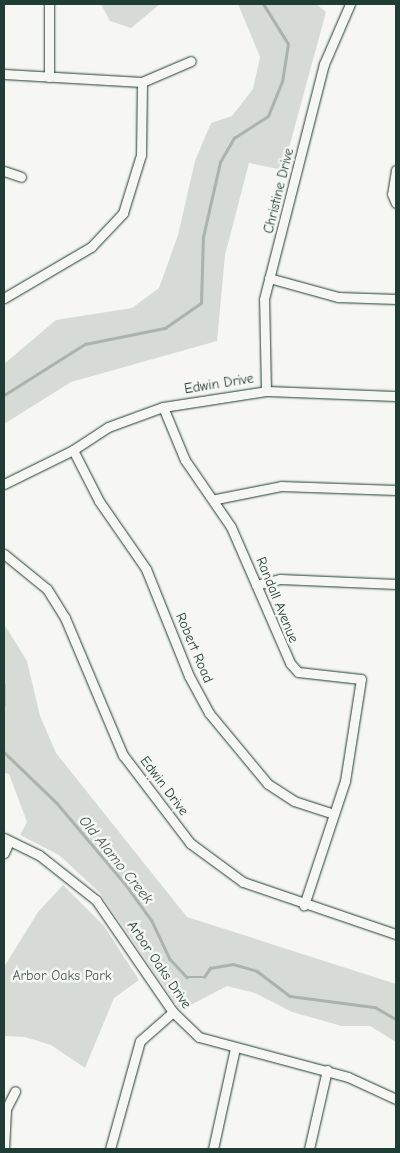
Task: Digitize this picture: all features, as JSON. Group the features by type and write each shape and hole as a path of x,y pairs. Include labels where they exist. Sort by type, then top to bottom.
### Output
{"street":[{"path":"48,77 49,4"},
{"path":"338,4 348,6"},
{"name":"Christine Drive","path":"266,391 262,319 269,278 324,64 348,6"},
{"path":"4,74 142,82 191,61"},
{"path":"4,298 92,247 123,212 140,164 142,82"},
{"path":"396,170 392,194 396,203"},
{"path":"4,171 21,177"},
{"path":"269,278 338,297 396,299"},
{"name":"Edwin Drive","path":"4,484 73,450 108,427 163,407 266,391 396,396"},
{"name":"Randall Avenue","path":"163,407 185,460 216,499 256,585 281,650 298,672 361,679 345,781 304,905"},
{"name":"Robert Road","path":"73,450 99,501 146,569 189,676 209,712 268,784 294,800 334,814"},
{"path":"216,499 281,486 396,490"},
{"name":"Edwin Drive","path":"4,554 46,589 65,618 123,755 190,843 243,882 304,905 396,934"},
{"path":"256,585 280,579 396,584"},
{"path":"4,853 7,840"},
{"name":"Arbor Oaks Drive","path":"7,840 48,861 96,900 173,1012 199,1037 235,1048 327,1070 396,1099"},
{"path":"110,1149 140,1041 173,1012"},
{"path":"213,1149 235,1048"},
{"path":"309,1149 327,1070"},
{"path":"4,1149 6,1109 15,1091"}],"green space":[{"path":"101,4 160,4 131,28 110,21"},
{"path":"238,4 316,4 326,12 283,170 249,163 225,255 217,341 71,382 4,424 4,364 56,320 132,308 159,288 178,235 195,161 211,123 232,116 253,89 260,57"},
{"path":"4,624 27,661 40,716 56,753 187,917 396,984 396,1042 370,1026 342,1026 292,1012 255,993 227,986 181,1010 100,893 59,855 20,835 27,822 9,774 4,773"},
{"name":"Arbor Oaks Park","path":"63,885 104,926 139,980 114,998 85,1068 51,1045 25,1037 4,1036 4,967 38,912"}],"waterway":[{"name":"Old Alamo Creek","path":"4,395 85,344 165,328 201,303 203,237 220,162 234,138 268,116 282,82 288,44 263,4"},
{"name":"Old Alamo Creek","path":"4,685 4,705"},
{"name":"Old Alamo Creek","path":"4,752 57,803 126,885 152,921 170,959 187,977 204,977 210,968 233,964 257,971 290,996 375,1007 396,1019"}]}
